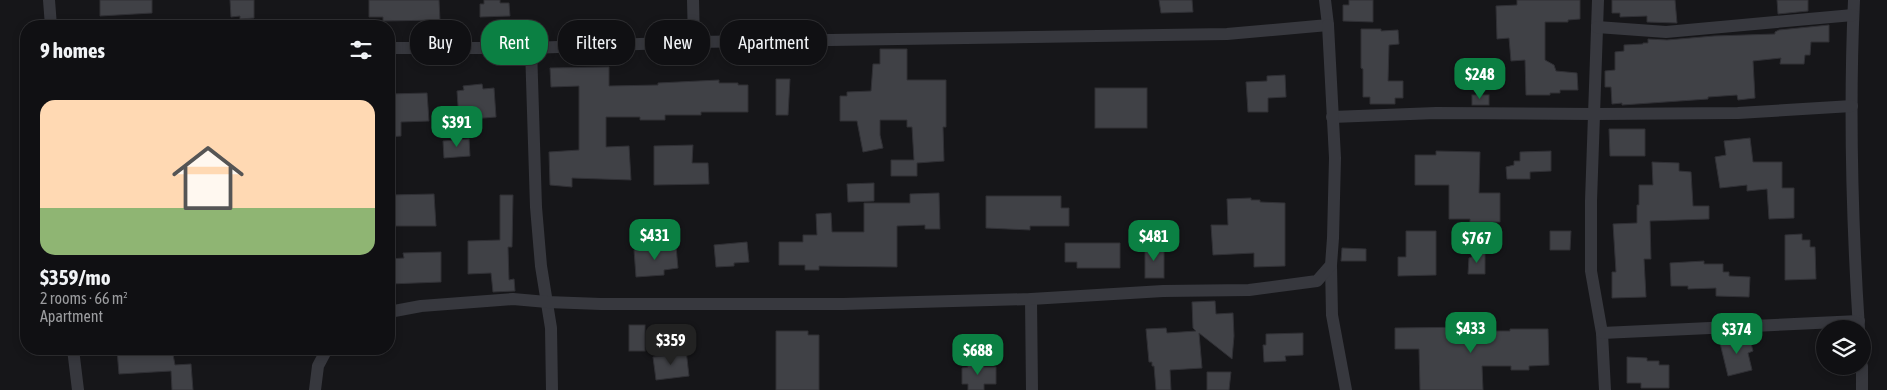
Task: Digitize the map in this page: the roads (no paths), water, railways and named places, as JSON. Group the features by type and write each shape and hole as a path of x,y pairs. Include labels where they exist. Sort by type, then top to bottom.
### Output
{"street":[{"path":"49,0 51,20"},
{"path":"693,0 693,20"},
{"path":"1325,0 1328,25 1335,199 1331,266 1332,315 1346,390"},
{"path":"1598,0 1591,192 1591,271 1602,333 1605,390"},
{"path":"1854,0 1852,106 1859,320"},
{"path":"1597,27 1666,32 1853,15"},
{"path":"710,42 1227,34 1328,25"},
{"path":"548,47 645,44"},
{"path":"395,48 481,48"},
{"path":"532,65 536,207 541,266 551,328 552,390"},
{"path":"1332,117 1436,113 1738,113 1852,106"},
{"path":"395,311 421,306 513,299 547,302 843,304 1031,300 1163,291 1250,290 1317,281 1331,266"},
{"path":"1031,300 1032,390"},
{"path":"1602,333 1816,326"},
{"path":"74,355 78,390"},
{"path":"315,390 318,366 324,355"},
{"path":"1862,375 1862,390"}]}
